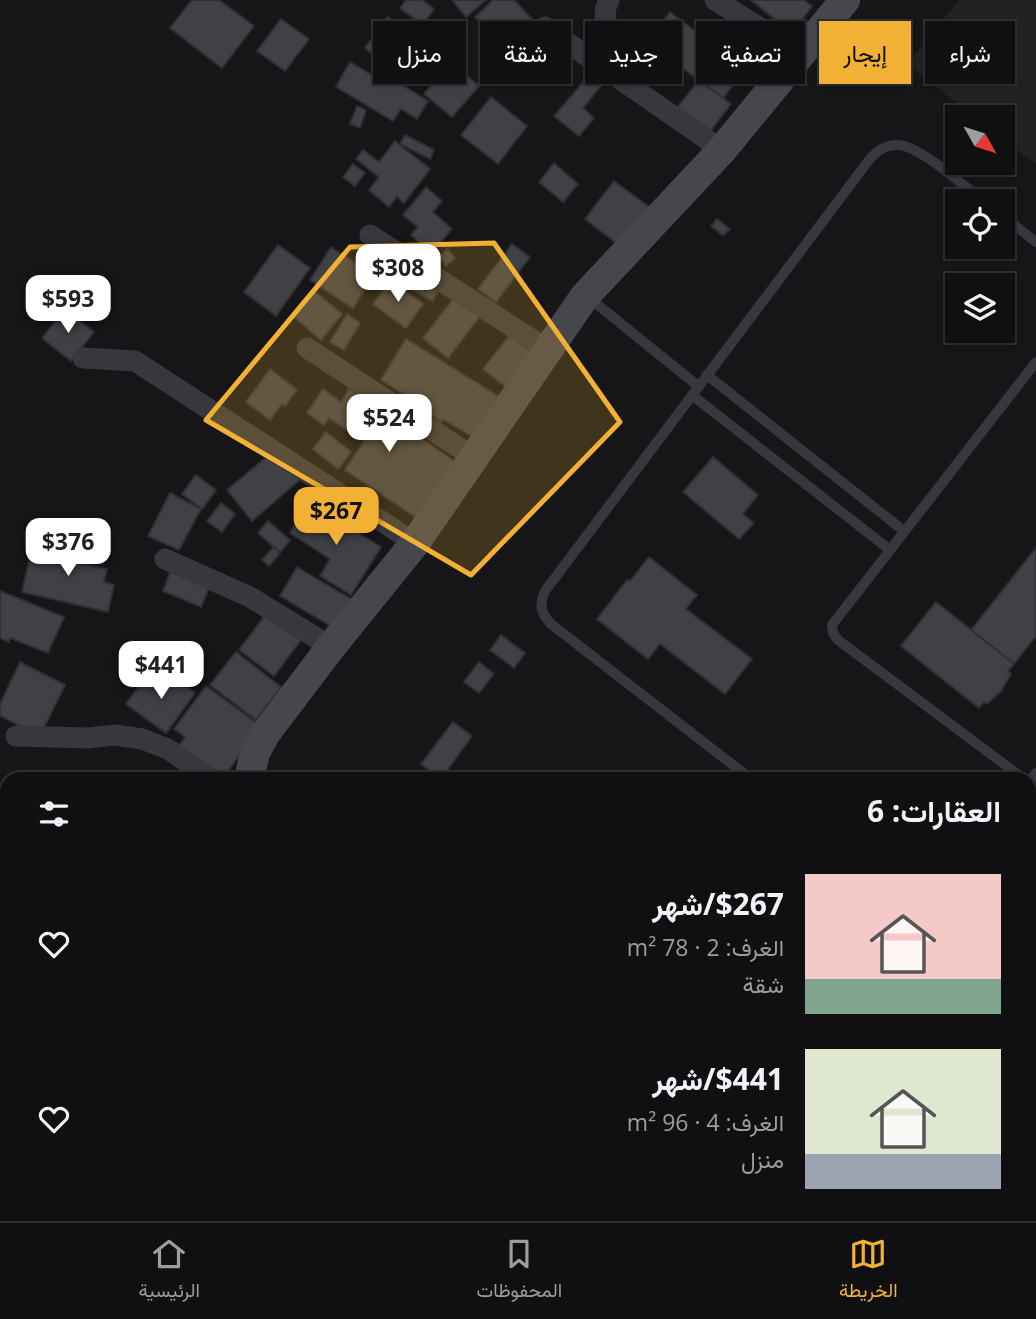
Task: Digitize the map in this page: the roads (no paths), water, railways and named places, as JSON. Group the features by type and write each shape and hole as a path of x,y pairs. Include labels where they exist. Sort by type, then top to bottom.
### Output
{"main road":[{"path":"805,50 845,0"},
{"path":"251,772 255,753 265,734 415,543 585,296 722,150 777,84"}],"street":[{"path":"609,0 604,15 609,27 639,55 643,64 634,88"},
{"path":"715,0 749,21"},
{"path":"571,45 722,150"},
{"path":"370,235 547,349"},
{"path":"307,348 475,458"},
{"path":"83,358 135,361 415,543"},
{"path":"165,559 250,597 331,647"},
{"path":"16,736 88,738 115,735 142,739 168,749 201,772"}],"lane":[{"path":"742,772 551,624 542,614 540,604 545,591 879,149 898,144 915,149 967,189"},
{"path":"1015,225 1036,242"},
{"path":"585,296 890,550"},
{"path":"1015,772 838,639 833,633 832,625 1036,362"},
{"path":"707,375 904,531"}]}
